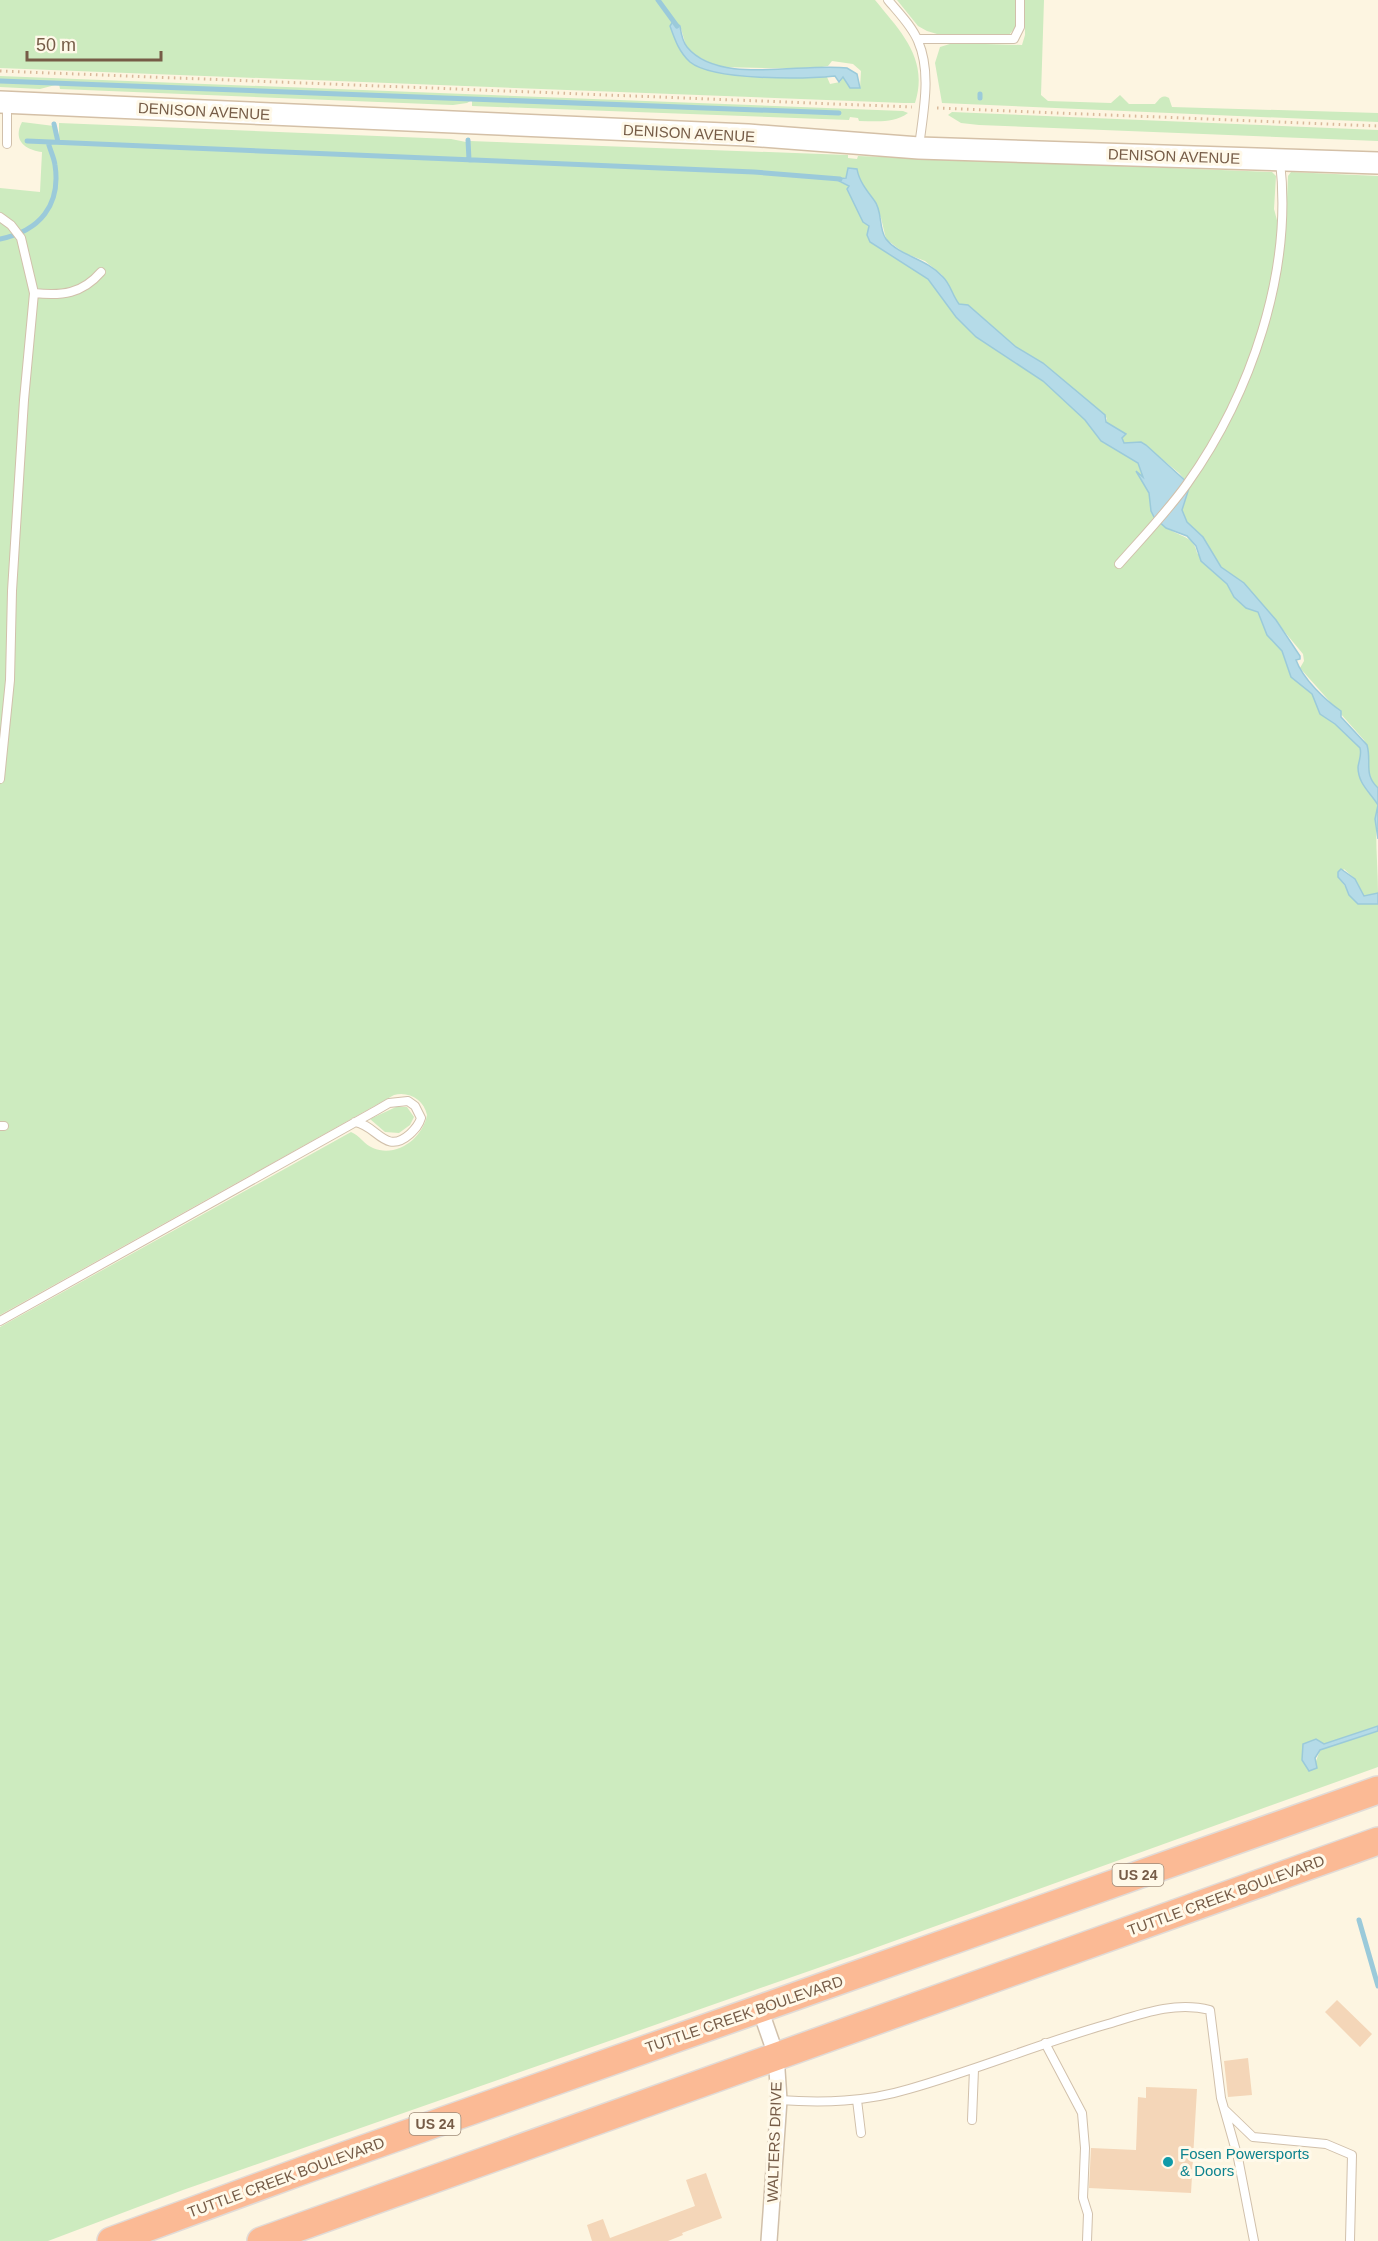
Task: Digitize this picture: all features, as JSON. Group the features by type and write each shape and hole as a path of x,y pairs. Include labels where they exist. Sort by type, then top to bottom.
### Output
{"highway":[{"name":"TUTTLE CREEK BOULEVARD","path":"111,2241 319,2164 1378,1790"},
{"name":"TUTTLE CREEK BOULEVARD","path":"261,2241 1378,1841"}],"street":[{"name":"DENISON AVENUE","path":"3,102 748,135 919,148 1378,163"},
{"name":"WALTERS DRIVE","path":"760,2009 776,2055 779,2100 769,2241"}],"lane":[{"path":"888,0 918,39 925,72 919,148"},
{"path":"918,39 1014,39 1020,27 1020,0"},
{"path":"3,102 7,144"},
{"path":"1119,564 1192,477 1250,369 1267,319 1277,269 1282,204 1280,160"},
{"path":"0,217 11,225 21,238 34,294 24,400 12,591 10,680 0,779"},
{"path":"34,294 55,296 71,294 92,283 101,272"},
{"path":"0,1321 356,1122 389,1104 401,1101 415,1106 421,1118 419,1124 406,1137 390,1142 383,1140 367,1125 356,1122"},
{"path":"779,2100 820,2103 857,2100 908,2090 1045,2043 1155,2010 1192,2006 1210,2010 1224,2109 1238,2158 1254,2241"},
{"path":"1045,2043 1082,2113 1085,2148 1083,2199 1088,2214 1087,2241"},
{"path":"972,2120 974,2069"},
{"path":"857,2100 861,2133"},
{"path":"1224,2109 1253,2137 1326,2144 1352,2155 1350,2241"}],"path":[{"path":"0,71 913,107"},
{"path":"944,109 1378,126"}],"green space":[{"path":"0,0 875,0 910,47 918,73 918,87 915,103 904,103 0,68","holes":["680,25 686,46 695,55 718,67 810,69 828,66 832,61 853,64 861,71 860,88 850,88 844,76 840,82 830,84 827,77 751,77 703,68 670,26"]},
{"path":"897,0 1017,0 1015,28 1008,36 937,34 918,26"},
{"path":"1025,0 1044,0 1041,95 1048,101 1111,103 1120,95 1129,104 1155,104 1164,97 1169,98 1172,107 1378,113 1378,122 942,103 935,63 940,47 953,43 1022,45 1025,35"},
{"path":"0,76 908,113 890,120 859,121 858,118 850,117 849,120 472,106 472,100 453,105 60,89 59,84 40,89 0,87"},
{"path":"952,112 1378,130 1378,141 979,125 961,123 948,115"},
{"path":"22,122 54,126 56,140 59,140 59,123 451,139 466,142 469,150 470,141 848,155 848,158 857,159 858,156 1272,172 1276,176 1274,209 1278,224 1284,224 1286,220 1288,176 1291,172 1378,176 1378,788 1369,771 1364,740 1300,668 1304,661 1303,654 1244,583 1221,567 1187,522 1182,511 1189,485 1179,473 1141,442 1124,443 1122,438 1125,435 1106,422 1107,418 1043,363 1016,347 968,305 959,305 942,275 925,261 904,253 886,239 881,218 859,179 857,169 848,168 847,177 835,180 849,186 862,219 869,226 870,242 928,279 956,317 976,337 1043,381 1085,420 1101,441 1138,463 1143,474 1141,478 1139,473 1141,479 1162,524 1193,543 1197,553 1227,584 1236,599 1258,612 1266,632 1282,651 1291,677 1312,694 1323,716 1336,724 1360,748 1360,778 1378,804 1376,837 1378,893 1364,896 1355,879 1344,869 1338,877 1356,901 1378,904 1378,1726 1324,1744 1317,1740 1303,1744 1303,1763 1315,1764 1320,1750 1378,1731 1378,1767 858,1954 183,2190 48,2241 0,2241 0,1327 351,1132 373,1148 391,1150 400,1148 408,1144 420,1131 427,1115 423,1105 415,1098 405,1094 394,1095 0,1315 0,188 40,192 42,152 26,147 22,143 19,129"},
{"path":"396,1107 407,1107 414,1117 410,1125 399,1133 385,1132 370,1119"}],"water":[{"path":"673,21 680,26 687,47 701,59 719,66 762,70 847,68 857,74 860,88 850,88 843,77 839,82 835,76 803,78 738,76 702,68 690,62 680,50 670,26"},
{"path":"848,168 857,169 861,182 877,204 882,230 891,245 929,265 946,280 959,304 968,305 1016,347 1043,363 1105,415 1106,422 1126,434 1122,438 1124,443 1141,442 1146,445 1190,485 1182,510 1187,522 1203,537 1221,567 1244,583 1276,620 1300,656 1300,659 1296,660 1309,682 1341,711 1341,717 1367,745 1369,773 1378,788 1378,805 1360,778 1358,767 1360,748 1335,724 1320,714 1312,694 1291,677 1282,651 1267,635 1258,612 1246,608 1234,597 1227,584 1201,561 1196,546 1187,536 1166,528 1154,517 1149,493 1136,471 1143,477 1138,463 1101,441 1085,420 1043,381 976,337 956,317 928,279 870,242 867,235 869,226 863,222 847,189 849,186 835,179 846,178"},
{"path":"1378,805 1378,839 1375,819"},
{"path":"1341,869 1355,879 1364,896 1378,893 1378,904 1358,904 1349,895 1345,885 1338,877"},
{"path":"1378,1726 1378,1731 1320,1750 1315,1758 1317,1768 1309,1771 1302,1760 1303,1744 1316,1739 1324,1744"}],"building":[{"path":"1337,2000 1372,2034 1360,2047 1325,2012"},
{"path":"1248,2058 1252,2095 1228,2097 1224,2061"},
{"name":"Fosen Powersports & Doors","path":"1146,2087 1197,2089 1191,2193 1089,2188 1091,2148 1136,2150 1138,2097 1146,2098"},
{"path":"706,2173 722,2218 682,2233 683,2235 668,2241 592,2241 587,2225 603,2219 610,2238 695,2206 686,2180"}],"waterway":[{"path":"658,0 677,26"},
{"path":"0,81 839,113"},
{"path":"54,124 58,142"},
{"path":"468,140 469,160"},
{"path":"27,141 754,172 840,179"},
{"path":"0,239 26,230 37,223 51,204 56,179 48,142"},
{"path":"1359,1920 1378,1986"}],"place":[{"name":"Fosen Powersports & Doors","path":"1168,2162"}]}
